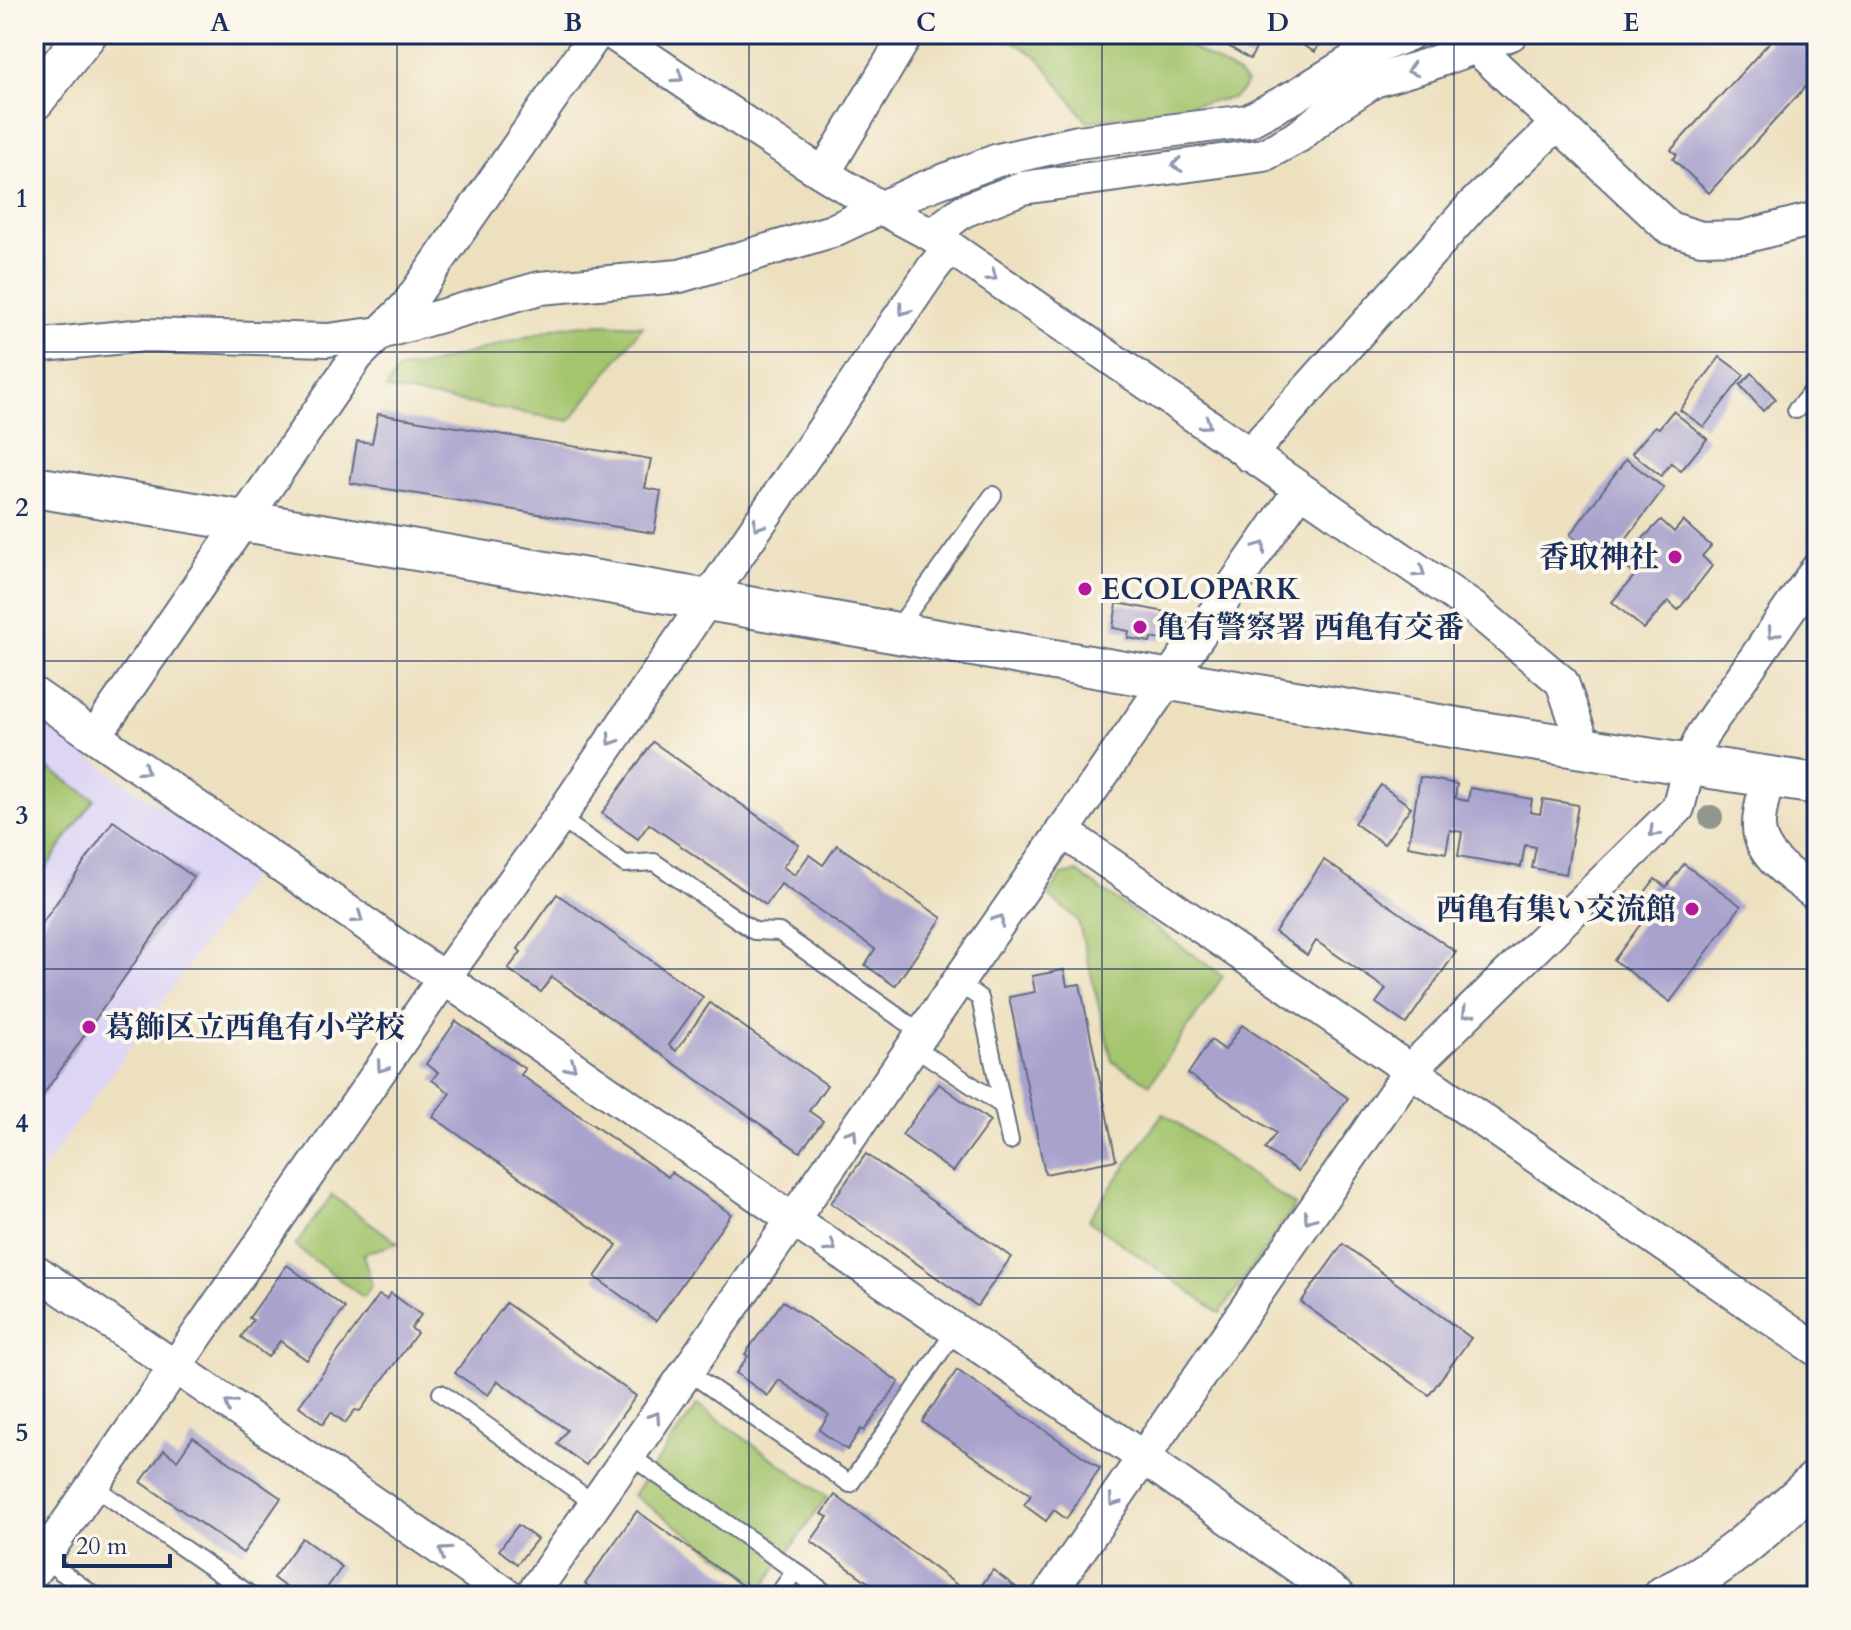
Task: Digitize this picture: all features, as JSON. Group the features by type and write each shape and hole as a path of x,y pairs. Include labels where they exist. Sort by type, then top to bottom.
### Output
{"street":[{"path":"39,84 86,34"},
{"path":"95,736 357,356 407,306 596,34"},
{"path":"613,34 824,173 941,241 1476,610 1562,682 1585,749"},
{"path":"824,173 907,34"},
{"path":"34,346 144,335 328,340 380,333 540,288 680,276 832,231 880,207 998,160 1078,142 1248,121 1366,52 1409,34"},
{"path":"38,1564 708,601 933,268 941,241 963,211 1022,188 1264,155 1299,136 1334,107 1374,81 1427,65 1469,40 1511,34"},
{"path":"1469,40 1669,228 1701,238 1743,237 1817,218"},
{"path":"1249,455 1472,206 1558,123"},
{"path":"34,487 1585,749 1817,784"},
{"path":"531,1596 1300,490"},
{"path":"1048,1596 1411,1069 1678,808 1689,766 1702,735 1817,569"},
{"path":"34,694 793,1220 1144,1458 1339,1596"},
{"path":"1768,776 1759,828 1764,848 1817,895"},
{"path":"1062,831 1817,1350"},
{"path":"34,1270 509,1596"},
{"path":"1675,1593 1727,1559 1817,1480"}],"lane":[{"path":"1796,410 1817,386"},
{"path":"896,632 993,495"},
{"path":"559,818 625,864 654,862 754,931 779,932 1003,1106"},
{"path":"956,982 980,998 1010,1141"},
{"path":"687,1371 850,1484 955,1331"},
{"path":"441,1393 595,1504"},
{"path":"629,1455 830,1596"},
{"path":"93,1486 252,1596"},
{"path":"38,1564 95,1596"},
{"path":"777,1596 795,1571"}],"shaded area":[{"name":"葛飾区立西亀有小学校","path":"34,719 255,872 34,1183"}],"green space":[{"path":"1001,34 1167,34 1237,73 1246,83 1233,98 1087,122 1039,58"},
{"path":"601,324 643,326 570,421 386,389 397,370 430,364 561,327"},
{"path":"34,758 94,799 34,885"},
{"path":"1077,872 1223,976 1150,1084 1112,1061 1078,920 1048,895 1062,875"},
{"path":"1163,1113 1295,1206 1220,1313 1088,1220"},
{"path":"332,1195 398,1243 363,1254 372,1285 363,1297 295,1246"},
{"path":"697,1405 827,1497 763,1587 633,1495"}],"building":[{"path":"1222,34 1258,34 1252,44 1257,47 1250,59 1218,40"},
{"path":"1283,34 1325,34 1315,52"},
{"path":"1777,34 1817,34 1817,74 1709,193 1673,159 1677,155 1671,150"},
{"path":"1720,357 1744,375 1704,427 1680,410"},
{"path":"1752,373 1776,399 1763,411 1740,385"},
{"path":"1673,411 1707,439 1681,471 1671,463 1661,476 1632,453 1655,426 1659,428"},
{"path":"378,414 651,459 645,488 661,491 654,533 350,483 357,441 372,443"},
{"path":"1626,459 1664,488 1608,563 1570,535"},
{"path":"1661,520 1674,532 1683,521 1711,546 1702,556 1712,566 1678,610 1668,601 1644,629 1612,602 1635,575 1620,562"},
{"path":"1117,603 1166,612 1161,640 1151,638 1150,642 1128,638 1129,631 1113,628"},
{"path":"653,742 799,845 783,867 795,875 809,855 823,865 837,845 942,918 895,986 865,965 875,949 781,884 766,905 649,824 638,839 602,813"},
{"path":"1420,777 1457,784 1455,798 1468,801 1470,788 1532,799 1530,812 1540,814 1543,799 1578,805 1566,874 1532,868 1536,847 1525,845 1521,867 1458,856 1462,832 1450,830 1446,853 1408,846"},
{"path":"1381,785 1411,807 1384,844 1354,823"},
{"path":"113,821 194,877 34,1108 34,935"},
{"path":"1324,860 1456,952 1406,1024 1376,1003 1386,989 1316,941 1307,955 1275,932"},
{"path":"1684,864 1741,906 1670,1002 1614,960 1643,921 1630,912 1655,879 1666,887"},
{"path":"557,894 703,997 669,1045 676,1051 710,1003 827,1085 809,1111 823,1121 800,1152 552,977 541,992 508,969 521,952 518,949"},
{"path":"1064,970 1067,986 1080,984 1116,1160 1045,1174 1009,997 1035,992 1032,976"},
{"path":"456,1021 525,1069 521,1075 668,1177 671,1172 731,1214 656,1321 595,1277 617,1245 433,1117 450,1093 432,1080 438,1072 426,1064"},
{"path":"1242,1025 1348,1098 1298,1171 1265,1149 1276,1133 1188,1074 1211,1040 1225,1050"},
{"path":"939,1084 990,1121 953,1172 902,1135"},
{"path":"866,1154 1011,1257 977,1306 831,1203"},
{"path":"1343,1244 1471,1338 1429,1395 1301,1302"},
{"path":"287,1265 345,1308 307,1360 280,1341 268,1357 241,1337 253,1320 249,1318"},
{"path":"391,1293 421,1315 411,1328 417,1333 360,1411 355,1410 345,1423 331,1412 323,1424 299,1406 379,1295 386,1299"},
{"path":"783,1301 899,1382 847,1450 819,1430 829,1415 779,1380 768,1396 736,1373 748,1356 745,1354"},
{"path":"506,1303 636,1396 586,1465 557,1444 567,1430 498,1381 488,1395 455,1373"},
{"path":"957,1370 1100,1468 1066,1519 1054,1510 1046,1521 1024,1505 1031,1495 922,1422"},
{"path":"193,1437 281,1498 243,1553 141,1482 164,1450 177,1460"},
{"path":"835,1495 968,1593 966,1596 859,1596 869,1583 811,1541 828,1517 822,1514"},
{"path":"637,1511 744,1587 737,1596 635,1596 628,1591 625,1596 602,1596 585,1584"},
{"path":"518,1525 537,1539 517,1564 499,1550"},
{"path":"302,1538 342,1567 321,1596 298,1596 273,1578"},
{"path":"993,1570 1021,1591 1017,1596 975,1594"}],"place":[{"name":"香取神社","path":"1675,557"},
{"name":"ECOLOPARK","path":"1085,589"},
{"name":"亀有警察署 西亀有交番","path":"1140,627"},
{"name":"西亀有集い交流館","path":"1692,909"},
{"name":"葛飾区立西亀有小学校","path":"89,1027"}]}
